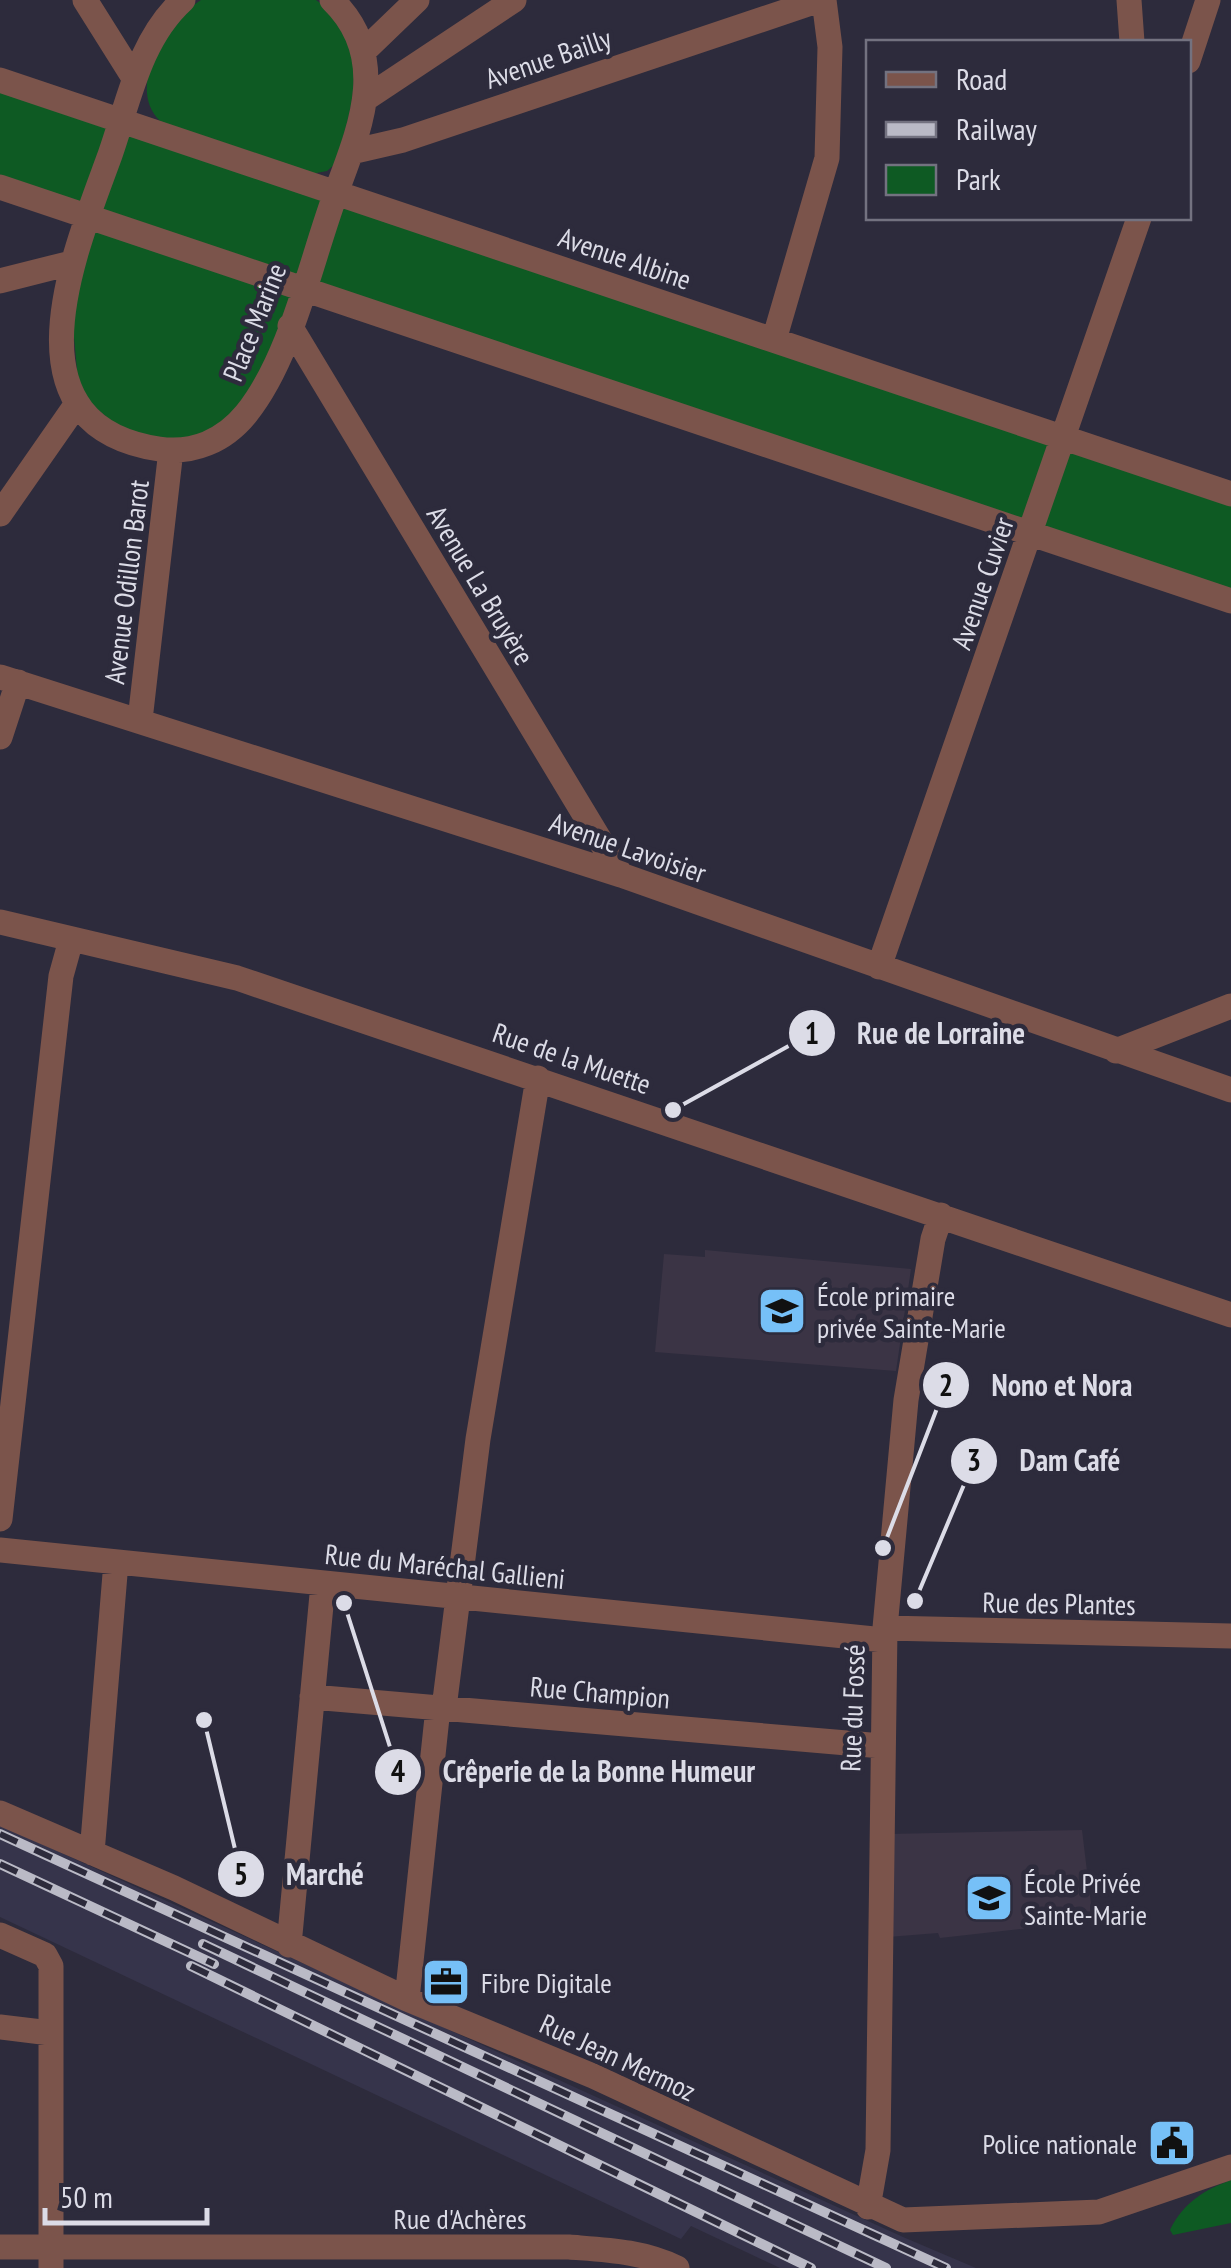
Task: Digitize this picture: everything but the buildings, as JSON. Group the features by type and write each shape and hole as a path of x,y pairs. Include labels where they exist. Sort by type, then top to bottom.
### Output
{"street":[{"path":"85,0 134,78"},
{"path":"0,514 76,404 65,379 58,330 70,263 158,11 183,0"},
{"path":"363,52 417,0"},
{"path":"368,97 514,0"},
{"path":"774,340 827,158 830,47 822,0"},
{"name":"Avenue Bailly","path":"351,152 403,140 822,0"},
{"path":"1128,0 1132,40"},
{"path":"1191,52 1208,0"},
{"name":"Place Marine","path":"76,404 104,428 143,446 171,450 193,449 221,438 245,416 265,384 290,326 368,97 363,52 338,2"},
{"name":"Avenue Albine","path":"0,80 1231,494"},
{"path":"0,187 1231,601"},
{"name":"Avenue Cuvier","path":"879,967 1139,220"},
{"path":"0,281 70,263"},
{"name":"Avenue La Bruyère","path":"290,326 621,876"},
{"name":"Avenue Odillon Barot","path":"140,720 171,450"},
{"path":"0,736 9,680"},
{"name":"Avenue Lavoisier","path":"9,680 621,876 1231,1090"},
{"name":"Rue de la Muette","path":"0,922 237,978 1231,1315"},
{"path":"0,1519 59,994 71,940"},
{"path":"1116,1051 1231,1006"},
{"path":"407,1999 456,1597 538,1078"},
{"name":"Rue du Fossé","path":"868,2206 878,2150 884,1634 906,1400 932,1239 941,1215"},
{"name":"Rue du Maréchal Gallieni","path":"0,1550 456,1597 884,1634"},
{"path":"92,1853 116,1562"},
{"path":"289,1945 323,1584"},
{"name":"Rue des Plantes","path":"884,1634 1231,1636"},
{"name":"Rue Champion","path":"312,1697 882,1746"},
{"name":"Rue Jean Mermoz","path":"0,1814 407,1999 593,2076 868,2206 923,2223 1099,2212 1231,2167"},
{"path":"0,1935 45,1955 51,1966 51,2256"},
{"path":"0,2027 50,2033"},
{"name":"Rue d'Achères","path":"0,2246 51,2256 379,2258 620,2250 655,2257 677,2268"}],"shaded area":[{"name":"École primaire privée Sainte-Marie","path":"705,1250 911,1269 896,1371 655,1352 664,1254 705,1257"},
{"path":"0,1825 976,2268 780,2268 691,2226 681,2239 0,1917"},
{"name":"École Privée Sainte-Marie","path":"1082,1830 1093,1921 940,1938 938,1933 888,1937 889,1834"}],"green space":[{"path":"201,0 316,0 334,17 346,35 354,77 348,121 335,164 327,171 306,175 160,121 150,107 149,73 175,23"},
{"path":"0,89 1231,504 1231,594 0,179"},
{"path":"92,227 292,296 273,346 247,395 230,416 210,431 186,438 128,431 79,392 71,304"},
{"path":"1231,2180 1231,2223 1173,2235 1170,2230 1188,2205"}],"railway":[{"path":"0,1834 946,2268"},
{"path":"0,1864 214,1964"},
{"path":"203,1944 886,2268"},
{"path":"191,1966 811,2268"}],"place":[{"name":"Rue de Lorraine","path":"673,1110"},
{"name":"École primaire privée Sainte-Marie","path":"782,1311"},
{"name":"Nono et Nora","path":"883,1548"},
{"name":"Dam Café","path":"915,1601"},
{"name":"Crêperie de la Bonne Humeur","path":"344,1603"},
{"name":"Marché","path":"204,1720"},
{"name":"École Privée Sainte-Marie","path":"989,1898"},
{"name":"Fibre Digitale","path":"446,1982"},
{"name":"Police nationale","path":"1172,2143"}]}
